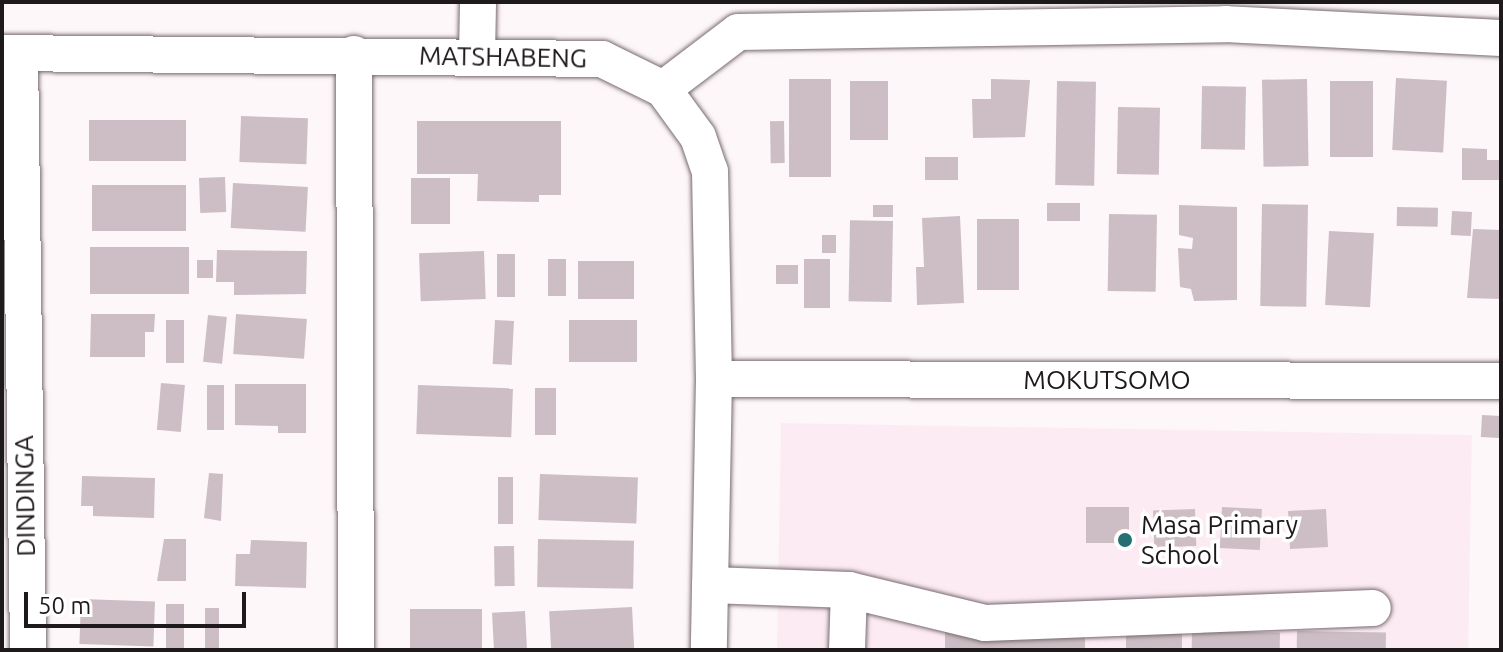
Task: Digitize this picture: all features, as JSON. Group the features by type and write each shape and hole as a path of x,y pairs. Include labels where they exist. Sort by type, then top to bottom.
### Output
{"street":[{"path":"477,56 478,2"},
{"path":"663,89 738,17 1226,13 1501,38"},
{"name":"MATSHABENG","path":"11,53 354,54 602,59 663,89 698,137 710,171 714,379 709,650"},
{"name":"DINDINGA","path":"11,53 13,417 28,650"},
{"path":"354,54 356,650"},
{"name":"MOKUTSOMO","path":"714,379 1501,381"},
{"path":"710,585 849,590 985,623 1373,608"},
{"path":"847,650 849,590"}],"shaded area":[{"name":"Masa Primary School","path":"781,423 1472,435 1468,650 777,650"}],"building":[{"path":"1396,78 1447,81 1443,153 1392,150"},
{"path":"789,79 831,79 831,177 789,177"},
{"path":"991,79 1030,80 1025,137 973,138 972,99 991,99"},
{"path":"1307,79 1309,166 1264,167 1262,80"},
{"path":"850,81 888,81 888,140 850,140"},
{"path":"1057,81 1096,82 1094,186 1055,185"},
{"path":"1330,81 1373,81 1373,157 1330,157"},
{"path":"1202,86 1246,87 1245,150 1201,149"},
{"path":"1118,107 1160,108 1159,175 1117,174"},
{"path":"241,116 308,118 306,164 239,162"},
{"path":"89,120 186,120 186,161 89,161"},
{"path":"417,121 561,121 561,195 539,195 539,202 477,201 478,174 417,174"},
{"path":"770,121 784,121 785,163 771,163"},
{"path":"1462,148 1487,149 1487,160 1501,160 1501,180 1462,180"},
{"path":"925,157 958,157 958,180 925,180"},
{"path":"225,177 226,212 200,213 199,178"},
{"path":"411,178 450,178 450,224 411,224"},
{"path":"233,183 308,187 306,232 231,228"},
{"path":"92,185 186,185 186,231 92,231"},
{"path":"1047,203 1080,203 1080,221 1047,221"},
{"path":"1262,204 1308,205 1306,307 1260,306"},
{"path":"873,205 893,205 893,217 873,217"},
{"path":"1179,205 1237,207 1237,300 1194,301 1191,289 1180,287 1178,248 1192,249 1193,238 1179,235"},
{"path":"1397,207 1438,208 1438,227 1397,226"},
{"path":"1452,211 1472,212 1471,236 1451,235"},
{"path":"1109,214 1157,215 1156,292 1108,291"},
{"path":"960,216 964,303 917,305 916,267 924,267 922,218"},
{"path":"977,219 1019,219 1019,290 977,290"},
{"path":"850,220 893,221 892,302 849,301"},
{"path":"1473,229 1501,230 1501,299 1467,298"},
{"path":"1329,231 1374,233 1370,307 1325,305"},
{"path":"822,235 836,235 836,253 822,253"},
{"path":"90,247 189,247 189,294 90,294"},
{"path":"217,250 307,251 306,294 234,295 234,282 216,282"},
{"path":"484,251 486,299 421,301 419,253"},
{"path":"497,254 515,254 515,297 497,297"},
{"path":"548,259 566,259 566,296 548,296"},
{"path":"804,259 830,259 830,308 804,308"},
{"path":"197,260 213,260 213,278 197,278"},
{"path":"578,261 634,261 634,299 578,299"},
{"path":"776,265 798,265 798,284 776,284"},
{"path":"91,314 155,314 154,332 145,332 145,357 90,357"},
{"path":"236,314 307,319 304,359 233,354"},
{"path":"208,315 227,317 222,364 203,362"},
{"path":"166,320 184,320 184,363 166,363"},
{"path":"495,320 514,321 512,365 493,364"},
{"path":"569,320 637,320 637,362 569,362"},
{"path":"161,383 185,385 181,432 157,430"},
{"path":"235,384 306,384 306,433 278,433 278,426 235,425"},
{"path":"207,385 224,385 224,430 207,430"},
{"path":"418,385 513,388 511,437 416,434"},
{"path":"535,388 556,388 556,435 535,435"},
{"path":"1482,415 1501,416 1500,438 1481,437"},
{"path":"209,473 223,474 221,521 204,518"},
{"path":"540,474 638,477 636,523 538,520"},
{"path":"82,476 155,478 154,518 93,516 93,506 81,506"},
{"path":"498,477 513,477 513,524 498,524"},
{"path":"1086,507 1129,507 1129,543 1086,543"},
{"path":"1222,507 1262,509 1260,550 1220,548"},
{"path":"1195,509 1196,546 1154,547 1153,510"},
{"path":"1326,509 1328,547 1290,549 1288,511"},
{"path":"164,539 186,539 186,581 157,581"},
{"path":"538,539 634,541 633,589 537,587"},
{"path":"251,540 307,542 306,588 235,586 236,554 250,554"},
{"path":"494,546 514,546 515,586 495,586"},
{"path":"81,599 155,602 153,647 79,644"},
{"path":"166,604 184,604 184,649 166,649"},
{"path":"632,607 634,649 551,650 549,611"},
{"path":"205,608 219,608 219,650 205,650"},
{"path":"410,609 482,609 482,649 410,649"},
{"path":"525,611 527,650 494,650 492,613"},
{"path":"1126,626 1182,626 1182,650 1126,650"},
{"path":"945,628 1085,628 1085,650 945,650"},
{"path":"1192,631 1280,633 1280,650 1192,650"},
{"path":"1297,631 1386,633 1386,650 1297,650"}],"place":[{"name":"Masa Primary School","path":"1125,540"}]}
